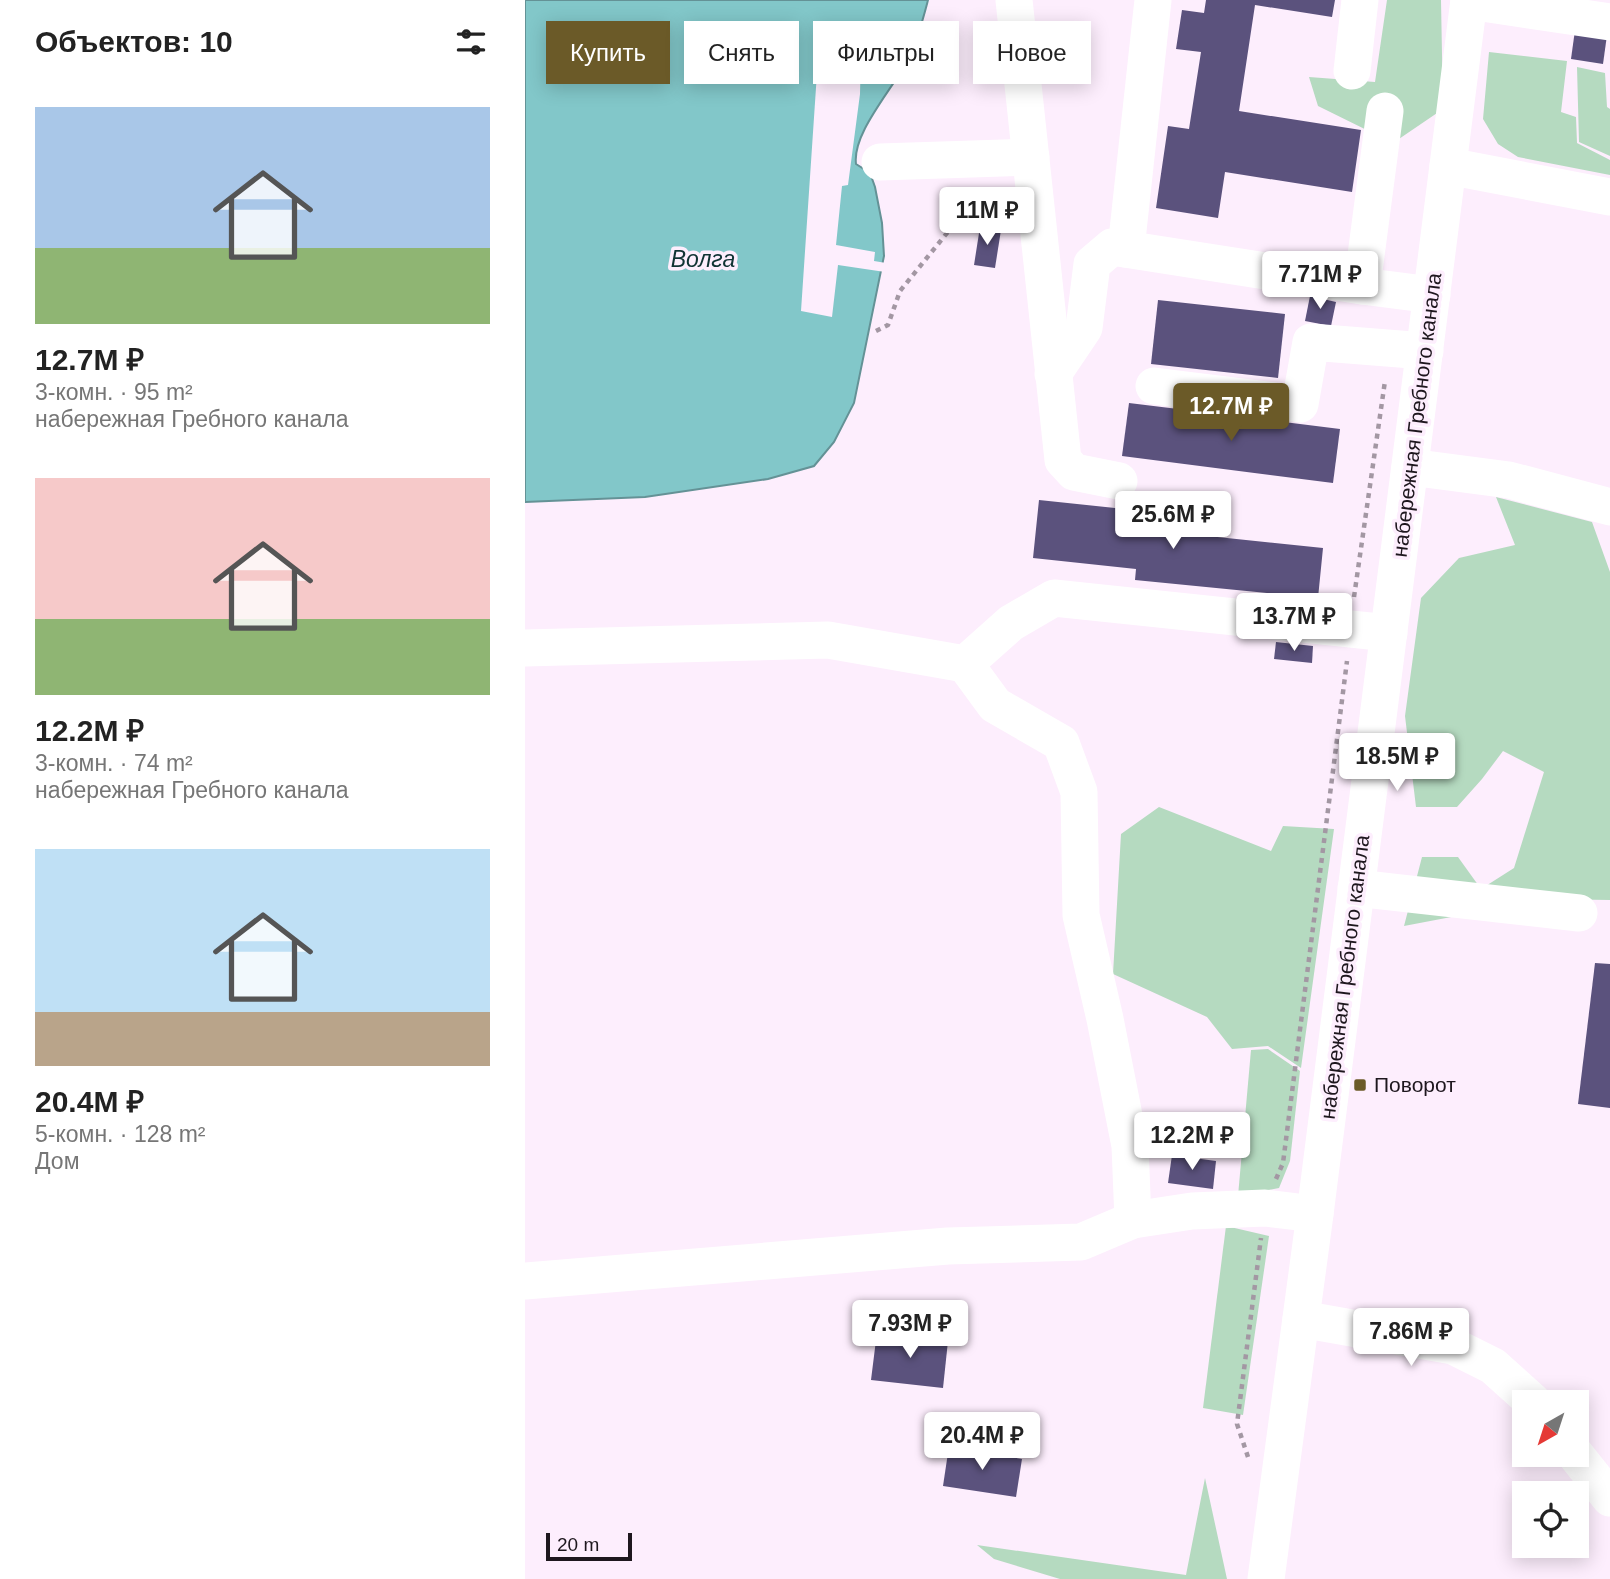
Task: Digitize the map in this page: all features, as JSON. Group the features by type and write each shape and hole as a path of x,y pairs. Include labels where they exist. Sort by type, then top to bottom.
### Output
{"street":[{"path":"1014,0 1063,460 1074,472 1119,481"},
{"path":"1126,249 1153,0"},
{"path":"1352,71 1360,0"},
{"path":"1469,0 1610,22"},
{"name":"набережная Гребного канала","path":"1266,1579 1410,467 1407,350 1432,295 1469,0"},
{"path":"1361,286 1385,111"},
{"path":"880,162 1031,157"},
{"path":"1448,166 1610,197"},
{"path":"1053,374 1084,328 1092,264 1112,247 1432,295"},
{"path":"1154,386 1300,404 1311,342 1407,350"},
{"path":"1410,467 1509,480 1610,507"},
{"path":"965,664 1011,623 1054,598 1389,633"},
{"path":"525,648 828,640 965,664 995,705 1061,743 1079,792 1081,915 1130,1146 1133,1220"},
{"path":"1356,888 1580,913"},
{"path":"525,1281 948,1246 1081,1242 1133,1220 1192,1210 1265,1208 1315,1214"},
{"path":"1301,1319 1453,1346 1493,1366 1520,1390"},
{"path":"1585,1467 1610,1498"}],"path":[{"path":"876,331 888,325 901,291 986,185"},
{"path":"1250,1464 1237,1424 1265,1208 1283,1163 1350,630 1407,350"}],"shaded area":[{"path":"1387,0 1441,0 1443,109 1393,143 1318,106 1309,77 1375,82"},
{"path":"1489,52 1567,61 1561,112 1576,117 1577,143 1610,160 1610,175 1518,157 1498,144 1483,119"},
{"path":"1577,67 1605,73 1607,107 1610,109 1610,156 1579,142"},
{"path":"1496,497 1592,522 1610,572 1610,900 1545,899 1404,926 1422,857 1458,857 1481,889 1514,868 1544,772 1503,751 1457,807 1416,807 1405,716 1421,598 1459,558 1515,545"},
{"path":"1159,807 1271,851 1283,826 1334,829 1301,1068 1268,1046 1232,1049 1207,1017 1113,974 1121,834"},
{"path":"1268,1049 1300,1071 1290,1161 1279,1188 1238,1196 1251,1050"},
{"path":"1226,1226 1269,1236 1243,1415 1203,1408"},
{"path":"1205,1478 1227,1579 1060,1579 994,1559 977,1545 1186,1575"}],"water":[{"name":"Волга","path":"525,0 928,0 922,21 813,21 813,84 893,84 867,124 857,151 856,164 870,173 875,187 882,223 884,256 854,403 834,442 814,466 768,479 645,497 525,502"}],"pier":[{"path":"816,84 860,84 848,185 842,186 836,245 875,252 874,261 886,263 885,272 838,265 832,317 801,311"}],"building":[{"path":"1206,0 1335,0 1332,17 1255,5 1239,111 1361,130 1352,192 1225,172 1218,218 1156,208 1168,126 1189,129 1201,52 1176,49 1182,10 1204,13"},
{"path":"1575,30 1607,35 1603,64 1571,59"},
{"path":"980,227 1001,230 995,268 974,265"},
{"path":"1310,296 1336,302 1331,326 1305,321"},
{"path":"1158,300 1285,314 1278,378 1151,364"},
{"path":"1129,403 1340,429 1333,483 1122,456"},
{"path":"1039,500 1191,516 1189,534 1323,548 1318,598 1135,580 1136,569 1033,558"},
{"path":"1276,642 1313,646 1312,663 1274,659"},
{"path":"1595,963 1610,964 1610,1108 1578,1104"},
{"path":"1172,1155 1216,1161 1213,1189 1168,1183"},
{"path":"877,1332 948,1341 943,1388 871,1380"},
{"path":"949,1446 1022,1459 1016,1497 943,1486"}],"place":[{"name":"Поворот","path":"1360,1085"}]}
